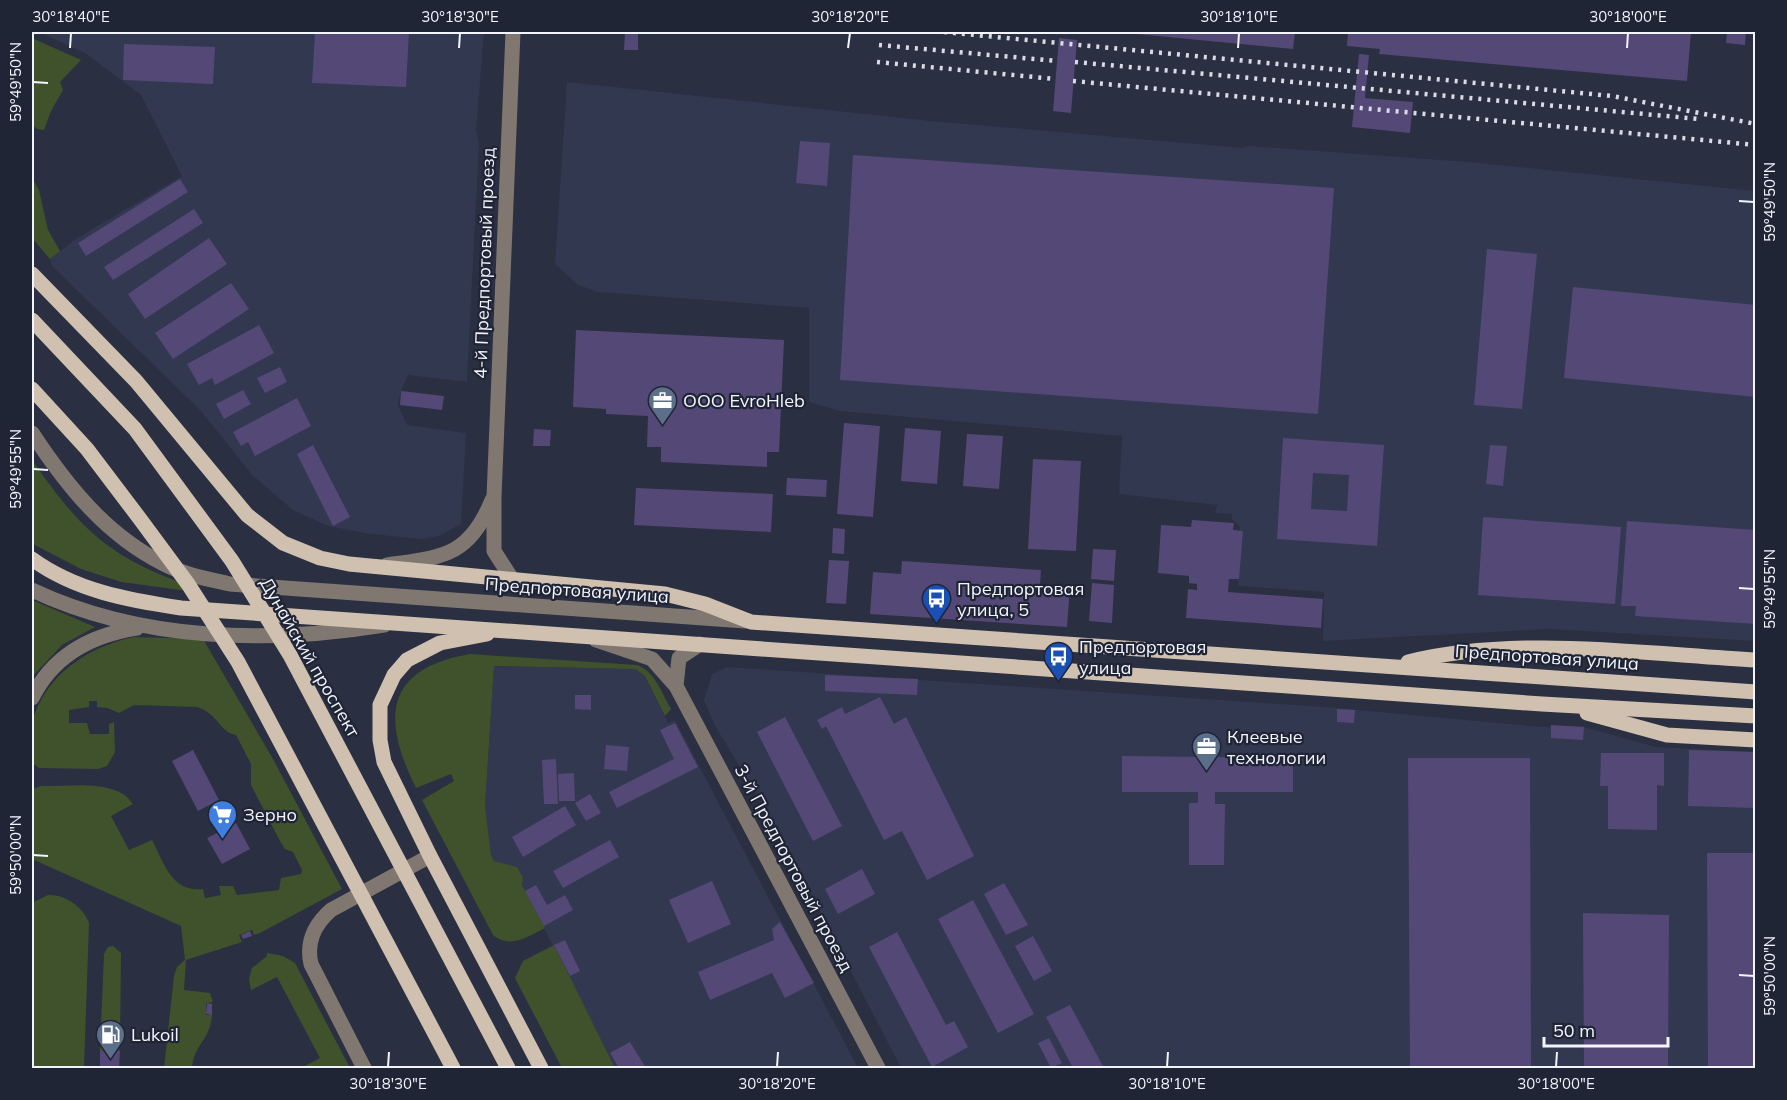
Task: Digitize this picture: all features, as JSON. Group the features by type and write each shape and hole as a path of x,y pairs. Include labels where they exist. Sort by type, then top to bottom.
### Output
{"main road":[{"path":"32,274 136,381 247,515 283,543 320,558 371,567 665,594 705,604 751,622"},
{"name":"Дунайский проспект","path":"32,320 135,429 232,561 290,655 508,1068"},
{"path":"32,389 87,450 140,519 188,584 238,662 453,1068"},
{"path":"32,559 78,585 142,602 700,644 1564,705 1755,716"},
{"name":"Предпортовая улица","path":"751,622 1755,692"},
{"path":"504,630 440,644 417,653 394,675 381,705 380,740 384,762 430,856 541,1068"},
{"path":"1394,666 1447,653 1538,649 1755,660"},
{"path":"1564,705 1667,735 1755,740"}],"street":[{"name":"4-й Предпортовый проезд","path":"512,579 494,551 494,497 513,32"},
{"name":"Предпортовая улица","path":"32,433 65,482 108,525 134,547 165,565 187,573 230,584 751,622"},
{"path":"371,567 452,553 465,543 483,523 494,497"},
{"path":"32,590 86,612 142,627 285,637 402,622"},
{"path":"32,698 46,675 74,649 91,639 142,627"},
{"name":"3-й Предпортовый проезд","path":"578,635 652,659 676,686 878,1068"},
{"path":"676,686 679,658 700,644"},
{"path":"364,1068 311,964 309,946 313,933 322,918 331,910 430,856"}],"shaded area":[{"path":"46,32 484,32 476,131 479,143 467,382 408,375 398,405 407,425 466,433 461,524 439,536 421,539 370,534 328,526 293,510 253,476 201,411 52,266 50,259 74,240 182,176 141,95 85,53 47,36"},
{"path":"567,82 931,121 1243,148 1249,146 1469,162 1755,191 1755,641 1548,629 1323,641 1324,592 1238,586 1240,527 1232,519 1232,514 1215,513 1217,505 1119,494 1122,436 840,411 809,402 809,308 598,292 578,285 555,264"},
{"path":"494,666 635,669 645,676 668,723 675,720 858,1068 615,1068 522,885 523,878 494,861 491,855 485,806"},
{"path":"727,667 1326,707 1541,727 1584,727 1656,747 1755,752 1755,1068 901,1068 774,823 715,726 704,700 712,674"}],"green space":[{"path":"32,38 81,60 60,82 63,90 51,111 44,130 37,129 33,125"},
{"path":"32,178 39,190 48,230 60,251 50,259 33,239"},
{"path":"32,460 67,506 101,540 142,566 197,588 203,593 121,582 81,569 35,545 32,542"},
{"path":"32,600 95,627 62,645 32,677"},
{"path":"134,637 203,639 273,759 342,889 260,933 254,935 252,930 239,935 242,942 186,960 184,990 210,993 213,1002 206,1003 206,1015 212,1015 211,1024 196,1053 192,1068 164,1068 174,976 177,967 185,960 181,926 32,859 32,789 41,786 91,786 115,790 125,796 133,804 111,816 129,850 152,840 170,875 184,886 203,889 205,898 221,895 219,886 233,886 237,895 279,890 281,878 301,874 302,870 293,852 285,849 281,843 251,785 251,764 236,735 226,730 210,714 197,707 134,705 119,713 97,707 97,701 89,701 89,707 69,710 69,723 87,723 90,734 109,734 109,724 114,722 115,752 107,766 98,769 39,768 32,763 32,722 47,690 71,665 85,655 117,641"},
{"path":"470,654 637,665 649,672 671,709 665,716 645,676 635,669 494,666 485,806 491,855 494,861 517,867 523,878 522,885 545,928 519,940 506,941 493,935 422,800 454,781 451,774 416,788 398,740 395,720 398,701 406,685 420,672 441,661"},
{"path":"48,895 61,897 73,903 83,912 89,923 84,1068 32,1068 32,903"},
{"path":"554,945 615,1068 562,1068 515,978 523,961"},
{"path":"113,946 121,953 120,1045 119,1051 100,1051 104,954 108,947"},
{"path":"267,953 283,956 295,963 350,1068 301,1068 320,1058 277,977 251,990 249,979 252,968 267,956"}],"building":[{"path":"315,32 409,32 406,87 312,83"},
{"path":"625,32 638,32 638,50 624,50"},
{"path":"1116,32 1295,32 1293,49"},
{"path":"1348,32 1691,32 1687,81 1379,54 1380,49 1347,46"},
{"path":"1727,32 1746,32 1745,45 1726,43"},
{"path":"1059,38 1077,40 1071,113 1053,111"},
{"path":"124,44 215,47 213,84 123,80"},
{"path":"1359,54 1369,55 1365,98 1413,102 1410,133 1352,127"},
{"path":"800,141 830,143 827,186 796,183"},
{"path":"853,155 1334,188 1318,414 840,380"},
{"path":"180,179 188,192 86,256 78,243"},
{"path":"194,209 203,223 113,280 104,267"},
{"path":"209,238 227,264 145,319 128,294"},
{"path":"1487,249 1537,254 1522,409 1474,405"},
{"path":"231,283 249,309 173,359 155,333"},
{"path":"1573,287 1756,305 1756,397 1564,378"},
{"path":"259,325 274,353 215,385 212,378 199,385 187,364"},
{"path":"576,330 784,340 779,452 767,452 767,467 661,462 661,447 647,447 648,416 606,414 606,409 573,407"},
{"path":"280,367 287,382 265,393 257,378"},
{"path":"243,390 251,404 224,419 216,404"},
{"path":"401,391 444,396 442,410 400,405"},
{"path":"297,398 311,426 255,456 248,442 241,446 233,432"},
{"path":"844,423 880,426 873,517 837,514"},
{"path":"905,428 941,431 937,484 901,481"},
{"path":"534,429 551,430 550,446 533,446"},
{"path":"967,434 1003,436 999,489 963,486"},
{"path":"1283,438 1384,445 1377,546 1277,539","holes":["1313,473 1349,475 1347,511 1311,509"]},
{"path":"313,445 350,517 333,526 297,454"},
{"path":"1490,445 1507,446 1503,486 1486,484"},
{"path":"1033,459 1081,461 1076,551 1028,549"},
{"path":"787,478 827,480 826,497 786,495"},
{"path":"636,488 773,494 771,532 634,525"},
{"path":"1483,517 1621,527 1615,604 1478,595"},
{"path":"1192,520 1234,523 1233,530 1243,531 1239,579 1229,579 1228,592 1323,599 1321,628 1186,618 1188,589 1197,590 1197,584 1189,583 1189,576 1158,573 1161,525 1191,527"},
{"path":"1627,521 1756,530 1756,624 1635,616 1636,606 1621,606"},
{"path":"833,528 845,529 844,554 832,553"},
{"path":"1093,549 1116,550 1114,581 1091,579"},
{"path":"829,560 849,561 846,604 826,603"},
{"path":"902,561 1041,570 1040,585 1070,587 1067,627 870,614 873,572 901,574"},
{"path":"1092,583 1114,585 1112,623 1089,621"},
{"path":"825,675 918,679 917,695 825,691"},
{"path":"575,695 591,695 591,710 575,709"},
{"path":"880,697 894,724 906,717 974,856 927,880 902,831 884,840 826,726 822,729 817,720 842,707 845,714"},
{"path":"1337,709 1355,710 1354,723 1337,722"},
{"path":"785,717 842,826 813,841 757,732"},
{"path":"675,723 698,767 617,808 609,792 674,759 660,730"},
{"path":"1551,725 1584,727 1583,740 1551,738"},
{"path":"606,745 629,747 627,771 604,769"},
{"path":"193,750 219,800 198,811 172,761"},
{"path":"1689,750 1756,752 1756,808 1688,806"},
{"path":"1601,753 1664,753 1664,786 1657,785 1657,830 1608,829 1608,786 1600,786"},
{"path":"1122,756 1293,758 1293,792 1215,792 1215,804 1225,804 1224,865 1189,865 1189,803 1198,803 1198,792 1122,792"},
{"path":"1408,758 1530,758 1531,1068 1410,1068"},
{"path":"556,759 558,804 544,804 542,760"},
{"path":"574,773 575,801 559,801 558,774"},
{"path":"590,794 601,813 586,821 575,803"},
{"path":"565,806 576,825 523,857 512,837"},
{"path":"236,823 250,849 222,864 207,838"},
{"path":"610,840 619,857 563,888 553,871"},
{"path":"1707,853 1756,853 1756,1068 1708,1068"},
{"path":"862,869 875,894 838,914 825,889"},
{"path":"712,881 731,924 688,943 669,900"},
{"path":"1004,883 1028,925 1006,935 984,894"},
{"path":"536,885 547,905 565,895 573,910 544,926 525,891"},
{"path":"973,900 1034,1014 998,1033 938,919"},
{"path":"1583,913 1669,915 1668,1068 1584,1068"},
{"path":"780,922 814,983 785,998 772,973 710,1000 698,972 774,940 772,929"},
{"path":"250,931 252,936 243,939 241,935"},
{"path":"897,932 946,1025 954,1021 968,1047 932,1067 869,947"},
{"path":"1033,936 1052,971 1034,981 1015,946"},
{"path":"565,940 580,971 570,976 554,945"},
{"path":"207,1003 212,1004 212,1015 206,1014"},
{"path":"1070,1005 1104,1068 1073,1068 1046,1017"},
{"path":"1049,1038 1062,1063 1051,1068 1038,1043"},
{"path":"630,1042 646,1068 619,1068 610,1053"},
{"name":"Lukoil","path":"100,1051 120,1051 119,1068 100,1068"}],"railway":[{"path":"944,32 1612,96 1756,124"},
{"path":"879,45 1057,61"},
{"path":"877,62 1055,79"},
{"path":"1075,62 1699,119"},
{"path":"1073,81 1756,145"}],"place":[{"name":"OOO EvroHleb","path":"662,426"},
{"name":"Предпортовая улица, 5","path":"936,624"},
{"name":"Предпортовая улица","path":"1058,682"},
{"name":"Клеевые технологии","path":"1206,772"},
{"name":"Зерно","path":"222,840"},
{"name":"Lukoil","path":"110,1060"}]}
